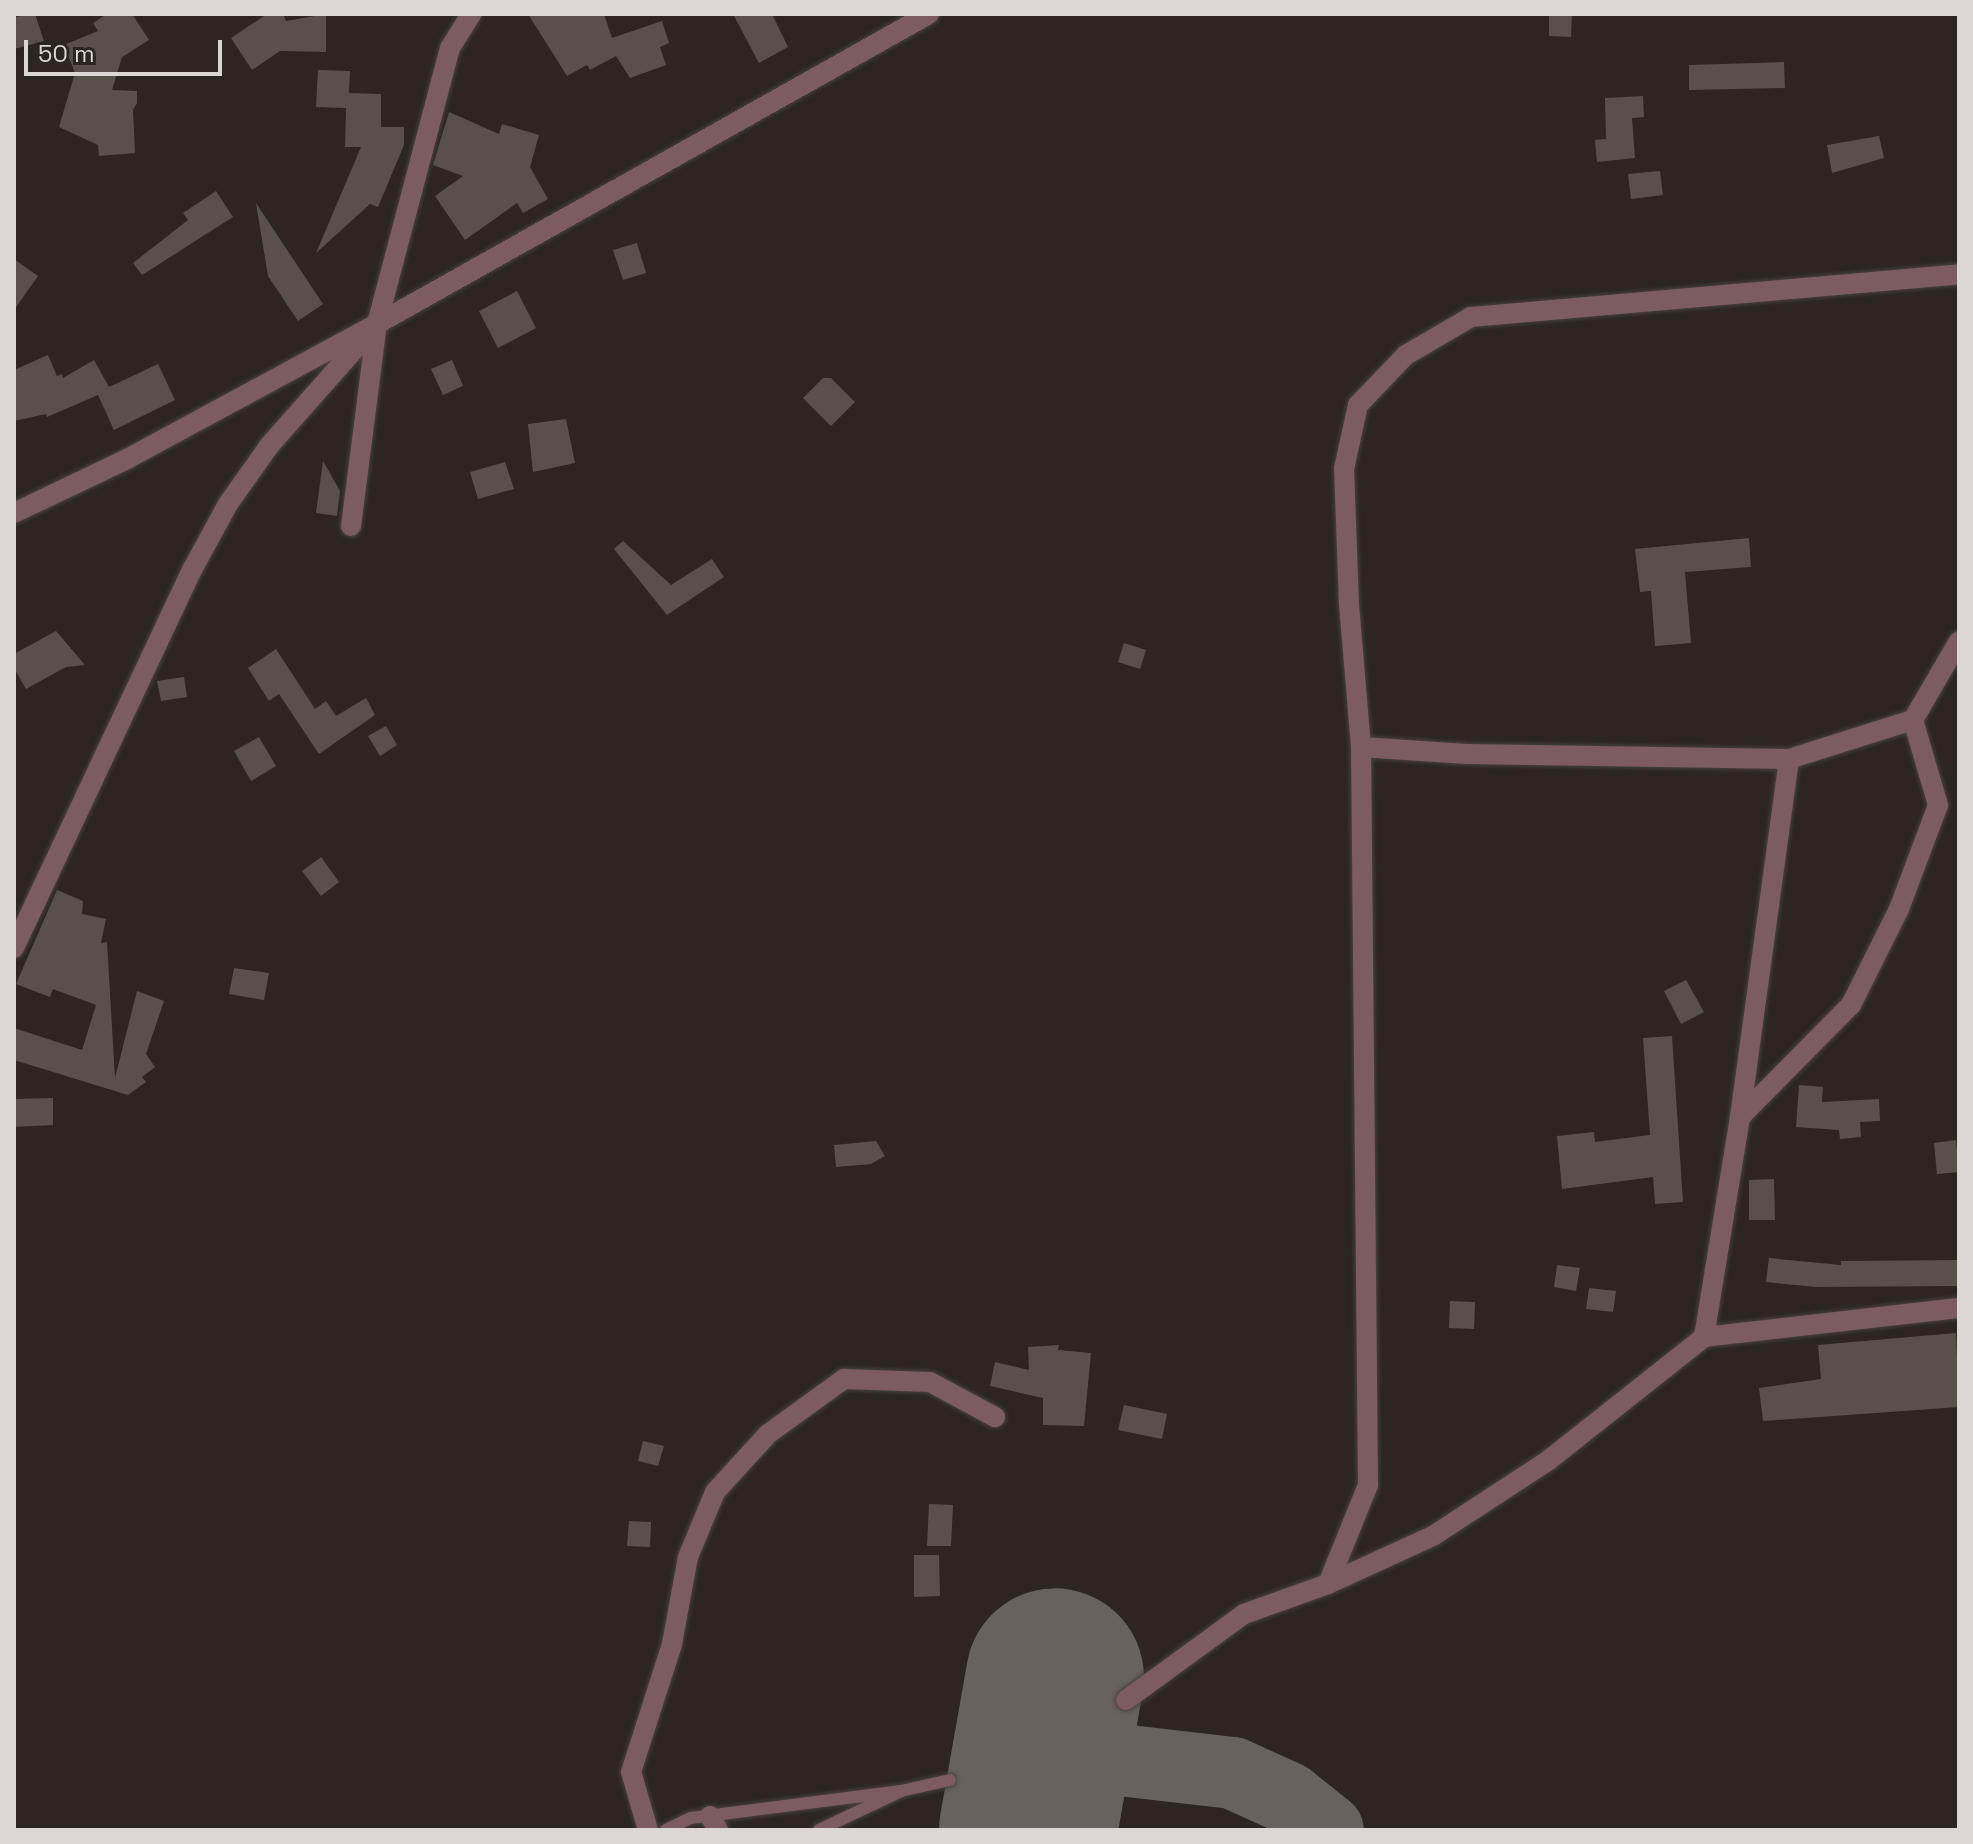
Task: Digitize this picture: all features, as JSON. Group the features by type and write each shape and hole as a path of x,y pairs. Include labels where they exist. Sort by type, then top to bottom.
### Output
{"street":[{"path":"351,526 377,324 450,48 471,14"},
{"path":"14,513 127,459 377,324 929,14"},
{"path":"1328,1584 1368,1485 1361,747 1349,604 1344,469 1358,405 1406,355 1471,317 1959,274"},
{"path":"14,948 192,570 228,504 269,446 377,324"},
{"path":"1361,747 1467,754 1789,759 1913,720 1959,641"},
{"path":"1740,1117 1851,1005 1899,909 1938,805 1913,720"},
{"path":"1704,1337 1740,1117 1789,759"},
{"path":"1126,1700 1244,1614 1328,1584 1433,1536 1549,1460 1704,1337 1959,1308"},
{"path":"648,1830 631,1772 672,1644 688,1557 715,1492 768,1434 844,1379 930,1382 995,1417"}],"lane":[{"path":"666,1830 691,1818 714,1823 950,1780"},
{"path":"819,1830 901,1791"}],"building":[{"path":"35,14 44,41 14,49 14,17"},
{"path":"107,14 132,14 149,40 122,57 112,90 137,91 137,103 133,110 135,153 99,156 98,145 59,127 75,73 64,45 98,31 93,23"},
{"path":"267,14 283,14 286,21 326,14 326,52 280,51 252,70 231,38"},
{"path":"528,14 604,14 612,38 662,21 669,43 660,47 666,65 630,78 616,56 590,70 587,65 567,76"},
{"path":"733,14 772,14 788,47 759,63"},
{"path":"1549,14 1572,14 1571,37 1549,36"},
{"path":"1784,62 1785,88 1689,90 1689,65"},
{"path":"318,70 350,71 349,93 381,94 381,127 404,127 404,145 378,207 370,204 316,253 361,147 345,147 346,108 316,107"},
{"path":"1643,96 1644,117 1632,118 1635,158 1597,162 1595,140 1606,139 1605,98"},
{"path":"449,112 499,134 502,124 539,135 530,167 548,199 523,213 517,203 465,240 435,196 463,176 433,165"},
{"path":"1879,136 1884,158 1832,173 1827,145"},
{"path":"1660,171 1663,195 1631,199 1628,174"},
{"path":"216,191 233,217 142,275 133,263 188,220 183,213"},
{"path":"256,203 323,304 298,321 268,276"},
{"path":"637,243 646,273 623,280 613,250"},
{"path":"14,259 38,276 14,310"},
{"path":"517,291 536,328 498,348 479,311"},
{"path":"48,355 57,376 62,374 63,378 94,360 109,387 158,364 175,400 114,430 98,395 47,417 46,414 14,421 14,370"},
{"path":"452,360 463,386 443,395 431,369"},
{"path":"823,378 831,378 855,402 831,426 803,398"},
{"path":"566,419 575,463 533,472 528,424"},
{"path":"323,461 340,491 337,516 316,513"},
{"path":"505,462 514,489 478,499 470,472"},
{"path":"1749,538 1751,567 1685,572 1691,643 1655,646 1651,591 1640,592 1635,549"},
{"path":"623,541 671,585 712,559 724,577 667,615 614,549"},
{"path":"56,631 85,665 66,667 26,689 14,668 14,654"},
{"path":"1124,643 1146,650 1140,669 1118,662"},
{"path":"276,649 315,709 326,701 336,716 366,698 375,715 319,754 279,694 269,701 248,668"},
{"path":"184,677 187,697 161,701 157,681"},
{"path":"386,726 397,745 380,756 368,736"},
{"path":"259,737 276,766 251,781 234,751"},
{"path":"321,857 339,882 321,896 302,871"},
{"path":"57,890 83,901 82,914 106,919 101,943 107,942 115,1078 137,991 164,1001 146,1054 155,1067 142,1077 146,1082 128,1095 14,1060 14,1028 82,1050 96,1005 53,989 50,997 16,984"},
{"path":"234,968 269,973 264,1000 229,994"},
{"path":"1686,980 1704,1012 1681,1024 1664,991"},
{"path":"1672,1036 1683,1202 1655,1204 1653,1177 1562,1189 1557,1136 1594,1132 1595,1142 1650,1135 1643,1038"},
{"path":"1799,1085 1823,1087 1822,1102 1879,1099 1880,1121 1860,1122 1861,1137 1840,1139 1839,1130 1796,1127"},
{"path":"53,1098 53,1125 14,1127 14,1099"},
{"path":"1956,1140 1959,1172 1937,1174 1934,1143"},
{"path":"876,1141 885,1156 871,1164 836,1167 834,1145"},
{"path":"1774,1179 1775,1220 1749,1220 1749,1180"},
{"path":"1769,1258 1841,1265 1841,1261 1959,1260 1959,1286 1816,1287 1766,1282"},
{"path":"1557,1265 1580,1268 1576,1291 1554,1287"},
{"path":"1589,1288 1616,1291 1613,1312 1586,1309"},
{"path":"1450,1301 1475,1302 1474,1329 1449,1328"},
{"path":"1956,1333 1959,1407 1763,1421 1759,1388 1821,1379 1818,1345"},
{"path":"1059,1345 1058,1350 1091,1353 1084,1426 1043,1425 1043,1398 990,1386 995,1362 1029,1370 1028,1347"},
{"path":"1124,1405 1167,1414 1162,1439 1118,1430"},
{"path":"643,1441 664,1446 658,1466 638,1461"},
{"path":"929,1504 953,1505 951,1546 927,1546"},
{"path":"629,1521 651,1522 650,1547 627,1546"},
{"path":"914,1555 939,1555 940,1596 914,1597"}],"taxiway":[{"path":"1042,1751 1233,1773 1288,1798 1328,1830"}],"runway":[{"path":"1028,1830 1055,1677"}]}
